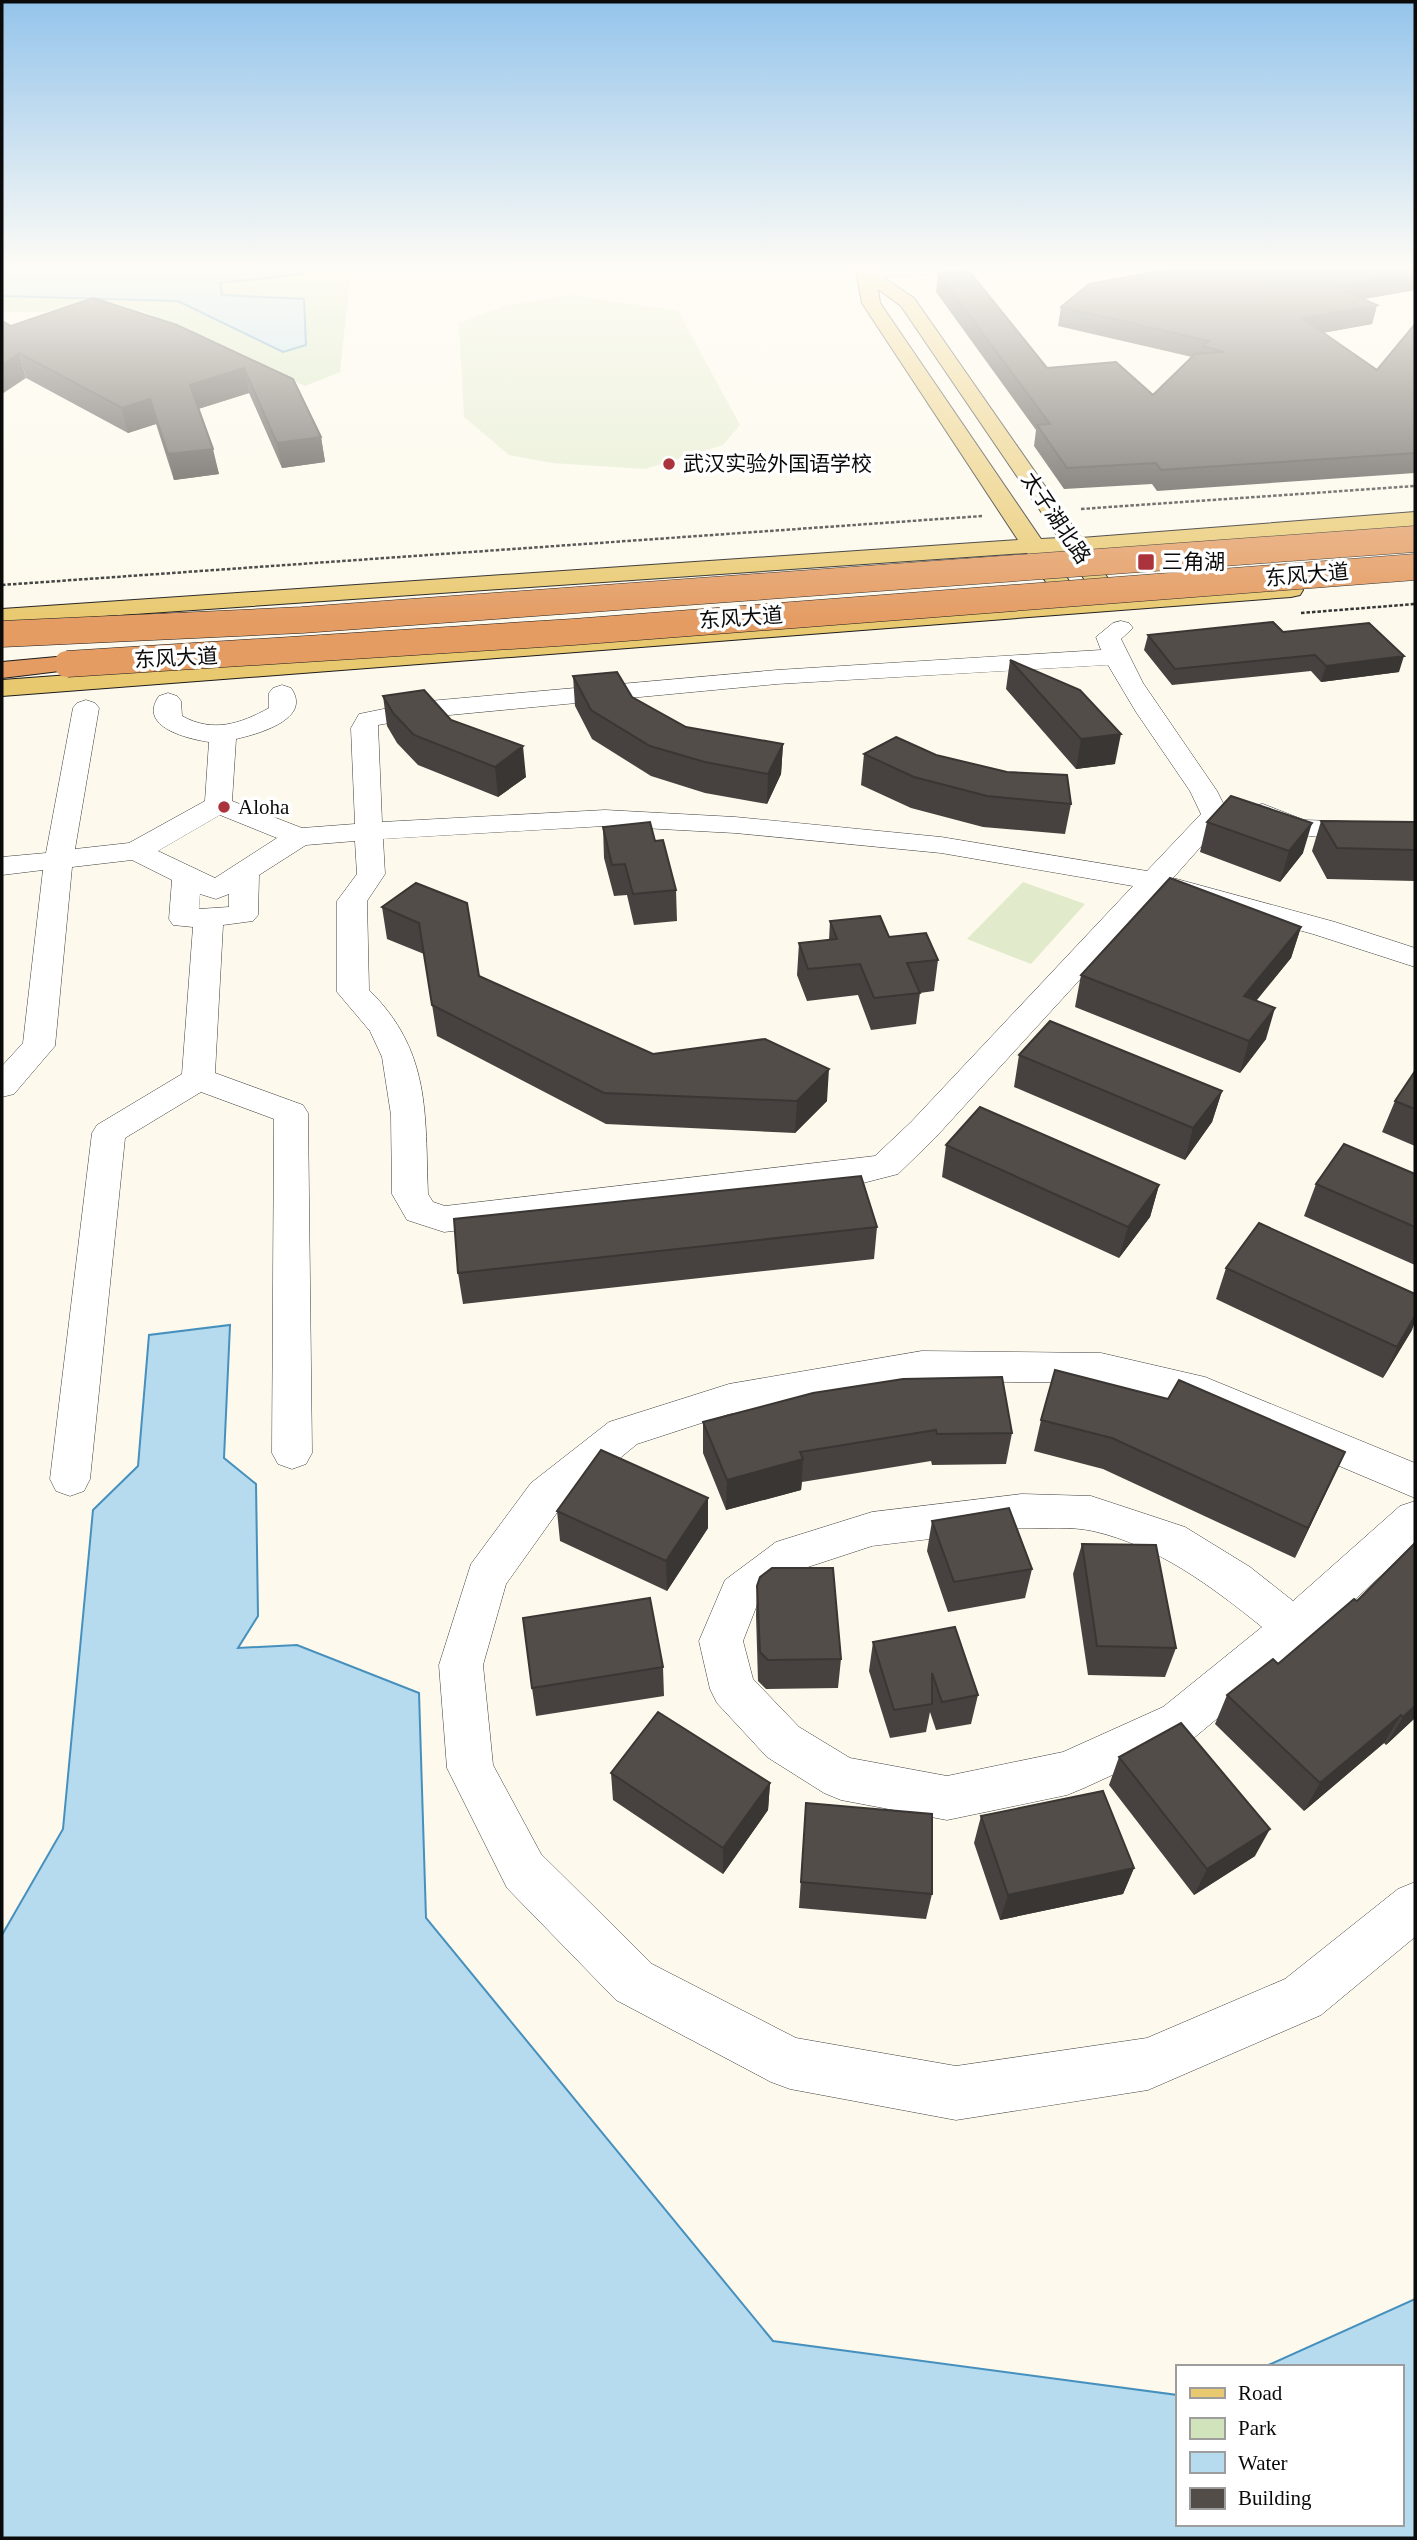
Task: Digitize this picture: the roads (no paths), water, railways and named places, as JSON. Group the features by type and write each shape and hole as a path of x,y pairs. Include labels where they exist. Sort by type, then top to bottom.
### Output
{"highway":[{"name":"东风大道","path":"302,620 1415,539"},
{"name":"东风大道","path":"2,670 1415,567"},
{"path":"2,634 302,620"},
{"path":"2,645 302,620"}],"main road":[{"name":"太子湖北路","path":"927,386 1075,607"},
{"name":"太子湖北路","path":"966,386 1075,545 1116,616"},
{"path":"2,617 960,549 1035,548 1415,519"},
{"path":"2,688 1075,607 1116,616 1415,580"}],"street":[{"path":"1116,616 1108,637 1116,657 1179,757 1209,798 1214,815 923,1130 886,1166 859,1172 709,1191 444,1219 420,1211 410,1194 402,1072 390,1038 374,1014 353,992 352,901 371,874 363,728 368,719 384,714 777,677 1116,657"},
{"path":"168,701 169,720 187,731 223,735 255,727 282,711 282,693"},
{"path":"2,1086 39,1046 59,858 86,708"},
{"path":"218,805 223,735"},
{"path":"1209,798 1258,809 1300,828 1396,831 1415,835"},
{"path":"218,805 299,837 605,818 735,825 942,845 1152,881 1324,928 1415,958"},
{"path":"2,866 136,851 218,805"},
{"path":"136,851 216,890 299,837"},
{"path":"187,877 184,919 243,915 245,872"},
{"path":"198,1079 209,917"},
{"path":"198,1079 291,1113 292,1453"},
{"path":"70,1479 109,1133 198,1079"},
{"path":"1415,1481 1205,1392 1101,1368 922,1366 729,1399 623,1433 546,1495 486,1577 461,1665 470,1768 524,1871 634,1982 790,2063 956,2093 1148,2064 1303,1997 1415,1906"},
{"path":"1294,1627 1235,1580 1170,1539 1091,1513 1022,1511 872,1529 791,1555 740,1593 721,1641 733,1689 783,1742 841,1778 947,1798 1067,1773 1179,1722 1294,1627 1415,1518"}],"water":[{"path":"230,1325 224,1458 256,1484 258,1616 238,1648 297,1645 419,1693 426,1918 773,2341 1176,2395 1176,2526 1403,2526 1403,2365 1268,2365 1415,2299 1415,2538 2,2538 2,1935 63,1829 93,1510 138,1466 149,1335"}],"place":[{"name":"武汉实验外国语学校","path":"669,464"},
{"name":"三角湖","path":"1146,562"},
{"name":"Aloha","path":"224,807"}]}
